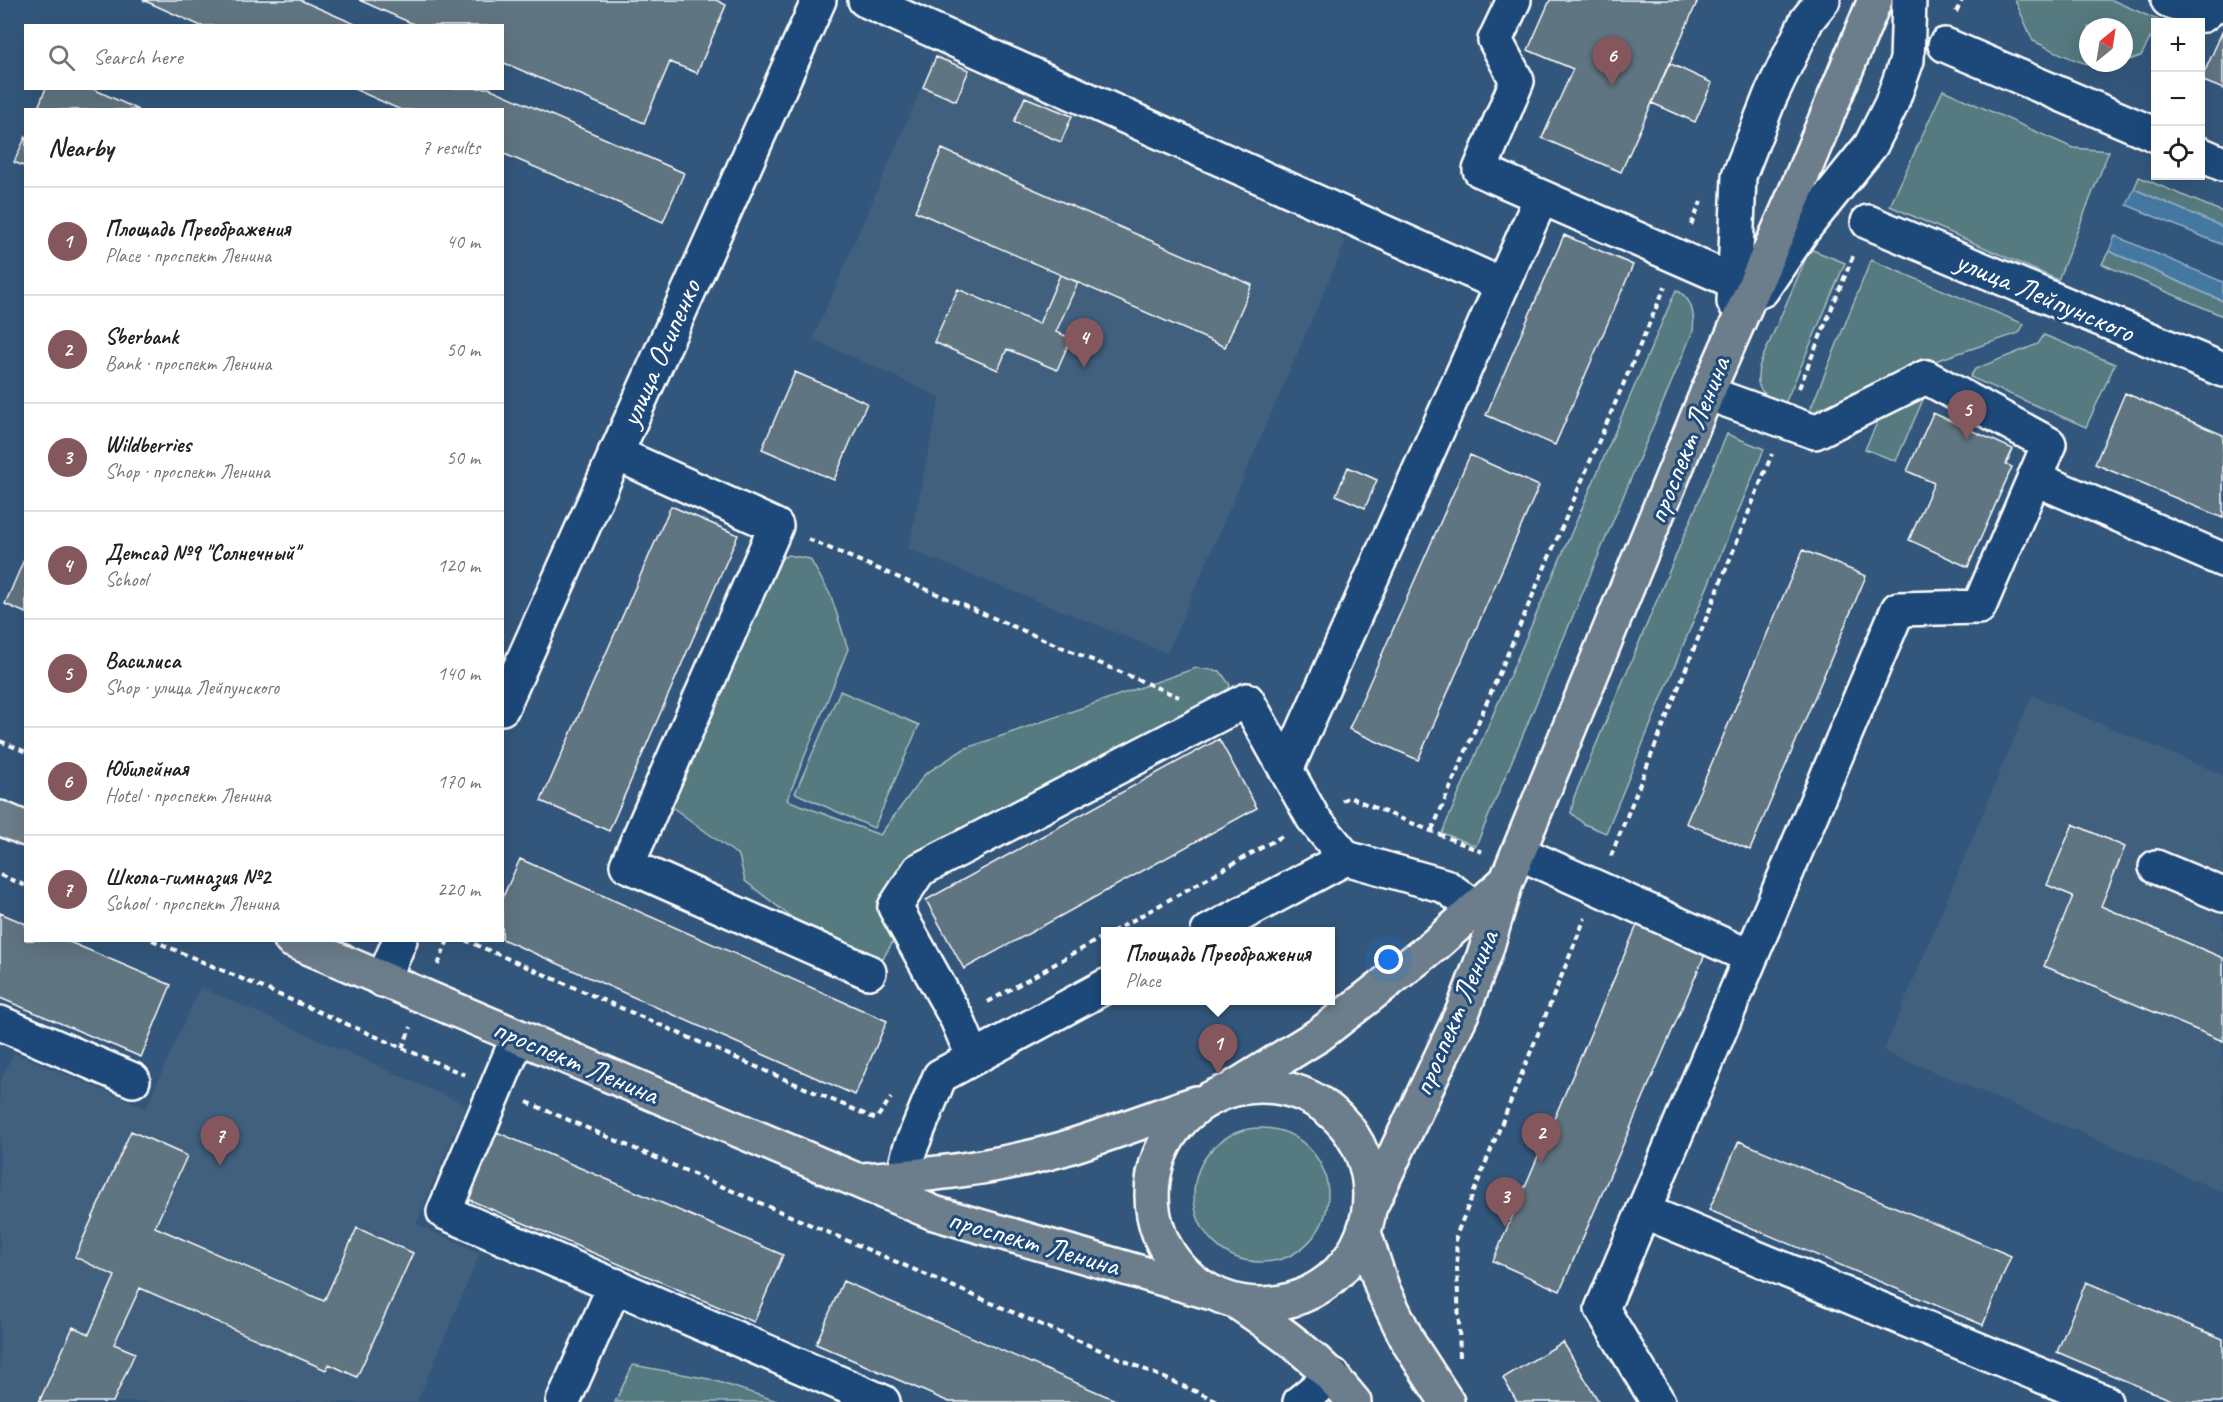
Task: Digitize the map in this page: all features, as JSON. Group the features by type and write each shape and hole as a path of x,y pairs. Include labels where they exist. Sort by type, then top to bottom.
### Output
{"main road":[{"name":"проспект Ленина","path":"296,942 934,1213 1225,1297 1263,1304 1289,1301 1314,1291 1335,1276 1352,1256 1463,1011 1486,950 1506,882 1520,853 1732,334 1743,286 1793,198 1875,0"},
{"path":"0,818 24,828"},
{"name":"проспект Ленина","path":"861,1181 963,1170 1061,1149 1221,1093 1319,1035 1477,909 1506,882"},
{"path":"1225,1297 1190,1278 1172,1259 1159,1235 1152,1210 1152,1183 1158,1157 1170,1133 1187,1113 1221,1093 1260,1085 1286,1088 1311,1097 1334,1112 1351,1132 1364,1155 1370,1181 1367,1220 1383,1290 1410,1345 1447,1402"},
{"name":"проспект Ленина","path":"1225,1297 1292,1340 1333,1375 1354,1402"}],"street":[{"name":"улица Осипенко","path":"504,703 819,0"},
{"path":"865,0 1500,284"},
{"path":"1514,0 1495,40 1517,81 1480,170 1743,286 1739,176 1770,97 1808,20 1823,0"},
{"path":"1732,334 1802,231 1871,145 1891,105 1907,60 1909,0"},
{"path":"2168,0 2203,15 2221,0"},
{"path":"1945,45 2151,133"},
{"path":"2205,156 2223,164"},
{"path":"1286,770 1500,284 1541,198"},
{"name":"улица Лейпунского","path":"1868,222 2223,370"},
{"path":"1658,1402 1602,1309 1898,609 1979,608 2049,444 1926,377 1815,432 1707,393"},
{"path":"615,453 776,526 627,866 869,972"},
{"path":"2034,478 2223,560"},
{"path":"973,1057 957,1019 895,907 919,870 1247,699 1313,818 1346,858 1445,886 1477,909"},
{"path":"1520,853 1751,957"},
{"path":"1217,927 1346,858"},
{"path":"2157,867 2223,895"},
{"path":"383,980 399,942"},
{"path":"903,1177 910,1149 940,1076 1101,989"},
{"path":"0,1023 133,1080"},
{"path":"519,1037 444,1212 883,1402"},
{"path":"1643,1210 2105,1402"},
{"path":"563,1402 615,1285"},
{"path":"1300,1402 1333,1375"}],"path":[{"path":"1121,927 1349,797 1432,830 1703,198"},
{"path":"1460,1364 1456,1236 1785,421 1868,222"},
{"path":"776,526 1220,714"},
{"path":"0,741 24,751"},
{"path":"0,875 24,885"},
{"path":"957,1019 1101,938"},
{"path":"157,942 1220,1402"},
{"path":"470,942 876,1119 897,1091"}],"shaded area":[{"path":"938,49 1334,225 1345,243 1167,653 908,549 940,397 813,339"},
{"path":"2134,189 2223,227 2223,245 2127,205"},
{"path":"2115,236 2223,282 2223,301 2109,251"},
{"path":"2032,695 2223,775 2223,1192 1884,1051"},
{"path":"200,987 466,1105 416,1224 480,1253 417,1402 0,1402 0,1082 14,1053 146,1108"}],"green space":[{"path":"2015,0 2112,0 2153,18 2151,18 2151,37 2141,56 2133,59 2133,18 2079,18 2079,62 2033,41"},
{"path":"1943,90 2073,148 2109,151 2058,280 1890,206"},
{"path":"2139,177 2223,212 2223,227 2134,189"},
{"path":"1810,249 1845,263 1784,406 1761,390 1758,373"},
{"path":"2109,251 2223,301 2223,316 2102,264"},
{"path":"1871,260 2024,324 2019,333 1938,360 1821,417 1809,413"},
{"path":"1676,290 1689,302 1693,331 1476,846 1442,833"},
{"path":"2044,335 2115,364 2086,427 1970,377 1975,369 2038,344"},
{"path":"1926,393 1896,461 1865,449 1885,406"},
{"path":"1727,434 1764,449 1606,833 1584,824 1571,813 1574,797"},
{"path":"788,555 810,559 831,596 848,649 787,800 880,835 925,774 964,749 1196,668 1220,671 1230,685 1224,702 907,867 894,940 882,960 826,944 745,881 739,856 668,804 775,562"},
{"path":"840,691 919,725 874,828 795,793"},
{"path":"1261,1128 1287,1133 1309,1147 1323,1169 1328,1195 1323,1221 1309,1243 1287,1257 1261,1262 1235,1257 1213,1243 1199,1221 1194,1195 1199,1169 1213,1147 1235,1133"},
{"path":"633,1365 709,1379 780,1402 615,1402"}],"building":[{"path":"143,0 300,0 355,24 197,24"},
{"path":"359,0 716,0 726,5 697,73 670,62 644,123 504,63 504,24 413,24"},
{"path":"1550,0 1698,0 1621,172 1542,138 1573,69 1528,50"},
{"path":"2223,30 2223,89 2205,82 2205,71"},
{"path":"936,57 969,70 956,101 923,87"},
{"path":"1669,63 1712,83 1695,122 1652,103"},
{"path":"45,90 95,90 135,108 38,108"},
{"path":"356,90 494,90 684,173 663,222 504,154 504,108 397,108"},
{"path":"1025,97 1072,116 1061,142 1014,122"},
{"path":"24,140 24,166 14,162"},
{"path":"942,149 1252,285 1225,347 915,211"},
{"path":"1564,235 1633,265 1555,445 1486,415"},
{"path":"1060,275 1078,282 1056,332 1071,338 1057,370 1007,349 998,370 934,342 958,289 1039,324"},
{"path":"795,372 867,403 834,480 762,449"},
{"path":"2125,393 2223,435 2223,518 2095,464"},
{"path":"1933,413 2013,449 2006,464 2012,467 1968,567 1909,540 1934,483 1907,471"},
{"path":"1470,455 1539,486 1418,760 1349,729"},
{"path":"1348,467 1377,480 1365,508 1336,495"},
{"path":"671,506 738,535 609,831 541,801"},
{"path":"1803,550 1866,576 1750,850 1686,823"},
{"path":"24,560 24,612 5,604"},
{"path":"1219,739 1257,808 964,969 926,900"},
{"path":"2073,824 2125,847 2101,906 2223,958 2223,1041 2044,966 2073,896 2047,885"},
{"path":"520,859 887,1021 855,1095 504,940 504,895"},
{"path":"0,913 24,923 24,942 70,942 171,985 141,1057 0,998"},
{"path":"1638,923 1706,952 1560,1291 1493,1261"},
{"path":"492,1130 783,1255 754,1322 463,1197"},
{"path":"131,1131 187,1156 155,1227 324,1301 357,1228 413,1253 357,1377 329,1364 326,1370 140,1288 114,1344 135,1353 113,1402 39,1402 73,1327 89,1334 115,1276 75,1257"},
{"path":"1739,1141 2011,1256 1983,1325 1709,1210"},
{"path":"843,1281 1120,1402 949,1402 816,1344"},
{"path":"2086,1282 2223,1339 2223,1402 2176,1402 2057,1352"},
{"path":"1563,1342 1599,1402 1517,1402 1503,1378"}],"place":[{"name":"Юбилейная","path":"1612,86"},
{"name":"Детсад №9 \"Солнечный\"","path":"1084,368"},
{"name":"Василиса","path":"1967,440"},
{"name":"Площадь Преображения","path":"1218,1074"},
{"name":"Sberbank","path":"1541,1163"},
{"name":"Школа-гимназия №2","path":"220,1166"},
{"name":"Wildberries","path":"1505,1227"}]}
